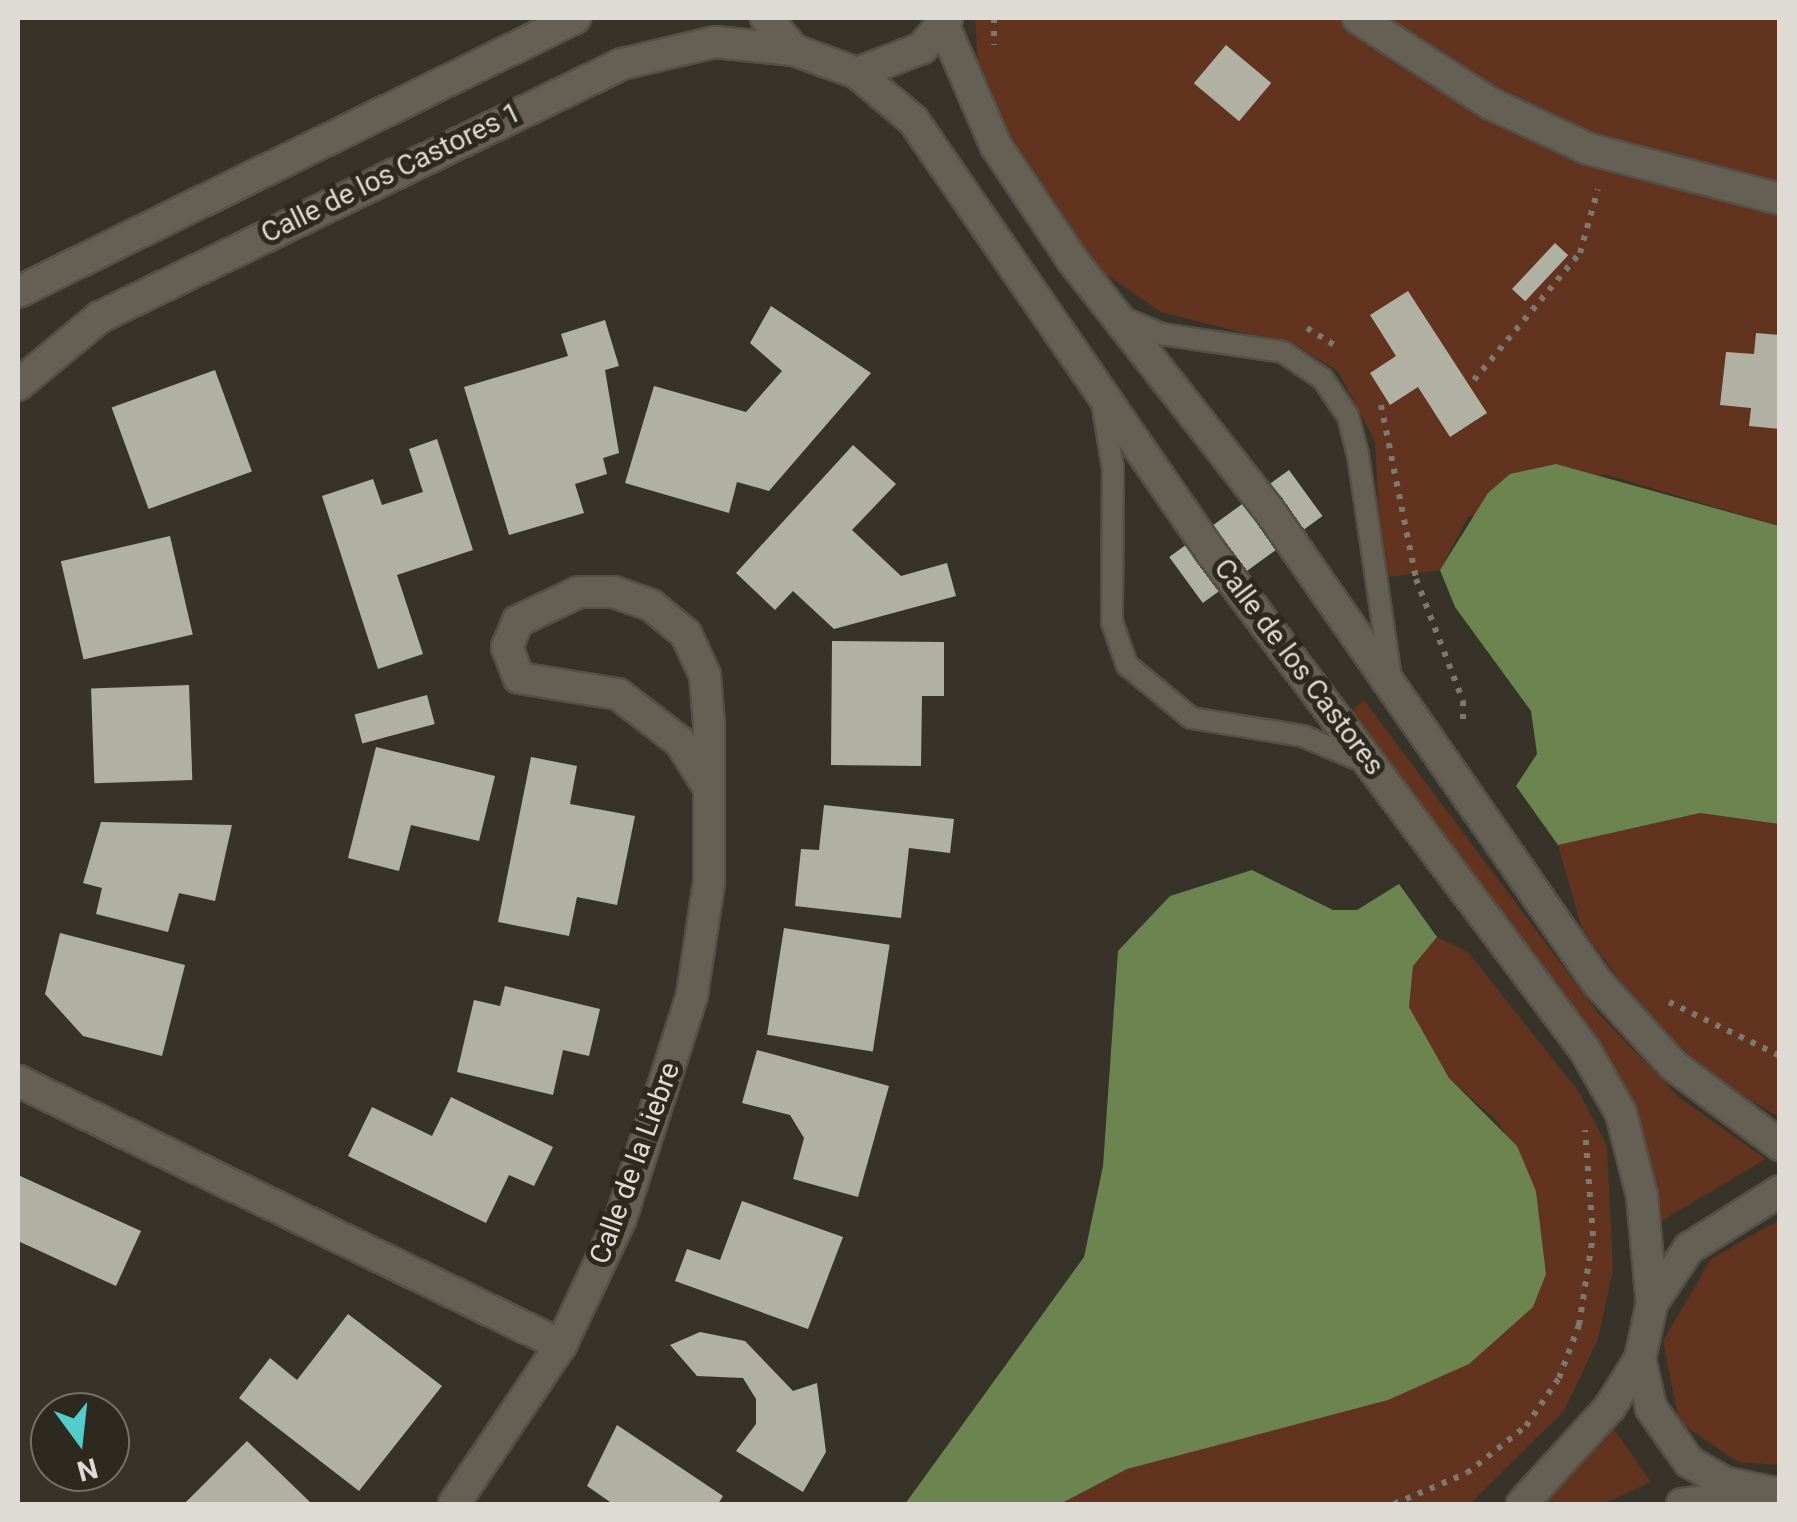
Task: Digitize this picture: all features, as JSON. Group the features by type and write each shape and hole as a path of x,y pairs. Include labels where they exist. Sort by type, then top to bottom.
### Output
{"street":[{"path":"18,292 575,18"},
{"path":"766,18 794,50"},
{"path":"1358,18 1491,104 1608,154 1780,199"},
{"path":"858,73 892,66 945,21 996,146 1115,314 1269,510 1597,982 1673,1065 1780,1144"},
{"name":"Calle de los Castores 1","path":"18,384 100,318 622,64 715,42 794,50 858,73"},
{"name":"Calle de los Castores","path":"858,73 914,120 1101,394 1585,1050 1621,1114 1642,1196 1652,1303"},
{"name":"Calle de la Liebre","path":"454,1504 561,1345 627,1202 692,995 709,882 708,786 705,674 686,634 650,605 614,592 579,592 518,621 507,647 518,678 618,694 680,742 708,786"},
{"path":"18,1081 561,1345"},
{"path":"1522,1504 1610,1408 1640,1359 1652,1303 1689,1248 1780,1191"},
{"path":"1640,1359 1672,1443 1689,1462 1769,1494"},
{"path":"1682,1504 1769,1494"}],"lane":[{"path":"1115,314 1161,334 1283,352 1323,379 1348,416 1358,454 1393,690"},
{"path":"1101,394 1113,470 1112,622 1127,665 1191,718 1303,736 1375,766"}],"path":[{"path":"1474,380 1580,253 1608,154"},
{"path":"1394,1504 1411,1501 1482,1461 1526,1426 1558,1378 1579,1325 1593,1236 1584,1128"}],"shaded area":[{"path":"975,18 1779,18 1779,526 1604,474 1468,517 1440,570 1382,578 1375,441 1338,371 1297,346 1161,312 1101,271 1004,126 978,67"},
{"path":"1556,464 1779,526 1779,824 1700,813 1558,845 1516,786 1537,754 1531,711 1455,607 1440,570 1488,493 1510,474"},
{"path":"1364,700 1598,1013 1680,1098 1766,1159 1653,1226 1644,1177 1474,879 1352,711"},
{"path":"1700,813 1779,824 1779,1117 1718,1081 1643,1012 1582,929 1558,845"},
{"path":"1252,870 1333,910 1357,910 1399,884 1437,937 1413,966 1409,1007 1449,1078 1517,1146 1536,1191 1546,1274 1533,1307 1469,1364 1388,1400 1127,1469 1060,1504 905,1504 1084,1257 1103,1166 1118,951 1170,896"},
{"path":"1437,937 1468,952 1579,1092 1607,1146 1613,1270 1598,1339 1564,1411 1470,1504 1060,1504 1127,1469 1190,1451 1546,1274 1536,1191 1499,1123 1449,1078 1409,1007 1413,966"},
{"path":"1779,1220 1779,1465 1738,1462 1679,1422 1663,1341 1711,1259"},
{"path":"1611,1425 1651,1482 1603,1504 1541,1504"}],"building":[{"path":"1226,45 1271,83 1239,121 1194,83"},
{"path":"1555,243 1568,255 1525,301 1512,289"},
{"path":"1408,291 1487,413 1450,437 1418,387 1390,405 1370,373 1396,356 1370,315"},
{"path":"771,306 871,373 769,491 737,482 729,513 625,483 654,386 746,412 782,371 750,343"},
{"path":"605,320 619,366 605,370 619,453 603,458 607,474 575,484 584,513 509,535 464,387 568,356 561,334"},
{"path":"1756,333 1780,335 1780,429 1749,426 1751,408 1720,405 1726,352 1754,354"},
{"path":"215,370 252,471 149,509 112,408"},
{"path":"437,439 473,550 397,575 423,654 378,669 322,496 373,479 382,505 423,492 409,449"},
{"path":"853,445 896,484 852,530 901,576 947,563 956,596 834,629 793,591 775,610 736,573"},
{"path":"1289,470 1323,516 1203,603 1169,557"},
{"path":"170,536 193,634 84,660 61,561"},
{"path":"832,641 944,642 944,696 922,696 921,766 831,765"},
{"path":"189,685 192,780 94,783 91,688"},
{"path":"427,695 435,724 362,743 355,714"},
{"path":"376,747 495,776 479,841 411,825 399,871 348,858"},
{"path":"531,757 577,766 570,804 635,816 617,905 577,897 569,936 498,922"},
{"path":"824,805 954,819 950,853 909,848 901,918 795,906 801,849 819,850"},
{"path":"101,822 232,825 215,901 179,893 168,932 96,914 102,888 83,883"},
{"path":"784,928 890,945 873,1051 767,1035"},
{"path":"60,933 185,965 162,1056 83,1036 45,994"},
{"path":"505,986 600,1009 589,1056 563,1050 553,1095 457,1072 474,1000 500,1006"},
{"path":"757,1050 889,1086 858,1197 793,1179 804,1138 790,1115 742,1103"},
{"path":"451,1097 553,1147 534,1186 509,1175 486,1223 348,1156 372,1107 432,1136"},
{"path":"18,1175 141,1231 116,1286 18,1241"},
{"path":"742,1201 843,1237 808,1329 675,1281 687,1249 720,1260"},
{"path":"348,1314 442,1386 359,1491 239,1398 270,1358 297,1380"},
{"path":"700,1332 745,1341 793,1391 817,1383 826,1452 803,1492 736,1451 756,1424 756,1399 743,1378 697,1376 670,1345"},
{"path":"617,1425 723,1496 718,1504 613,1504 587,1486"},
{"path":"247,1441 312,1504 184,1504"}]}
